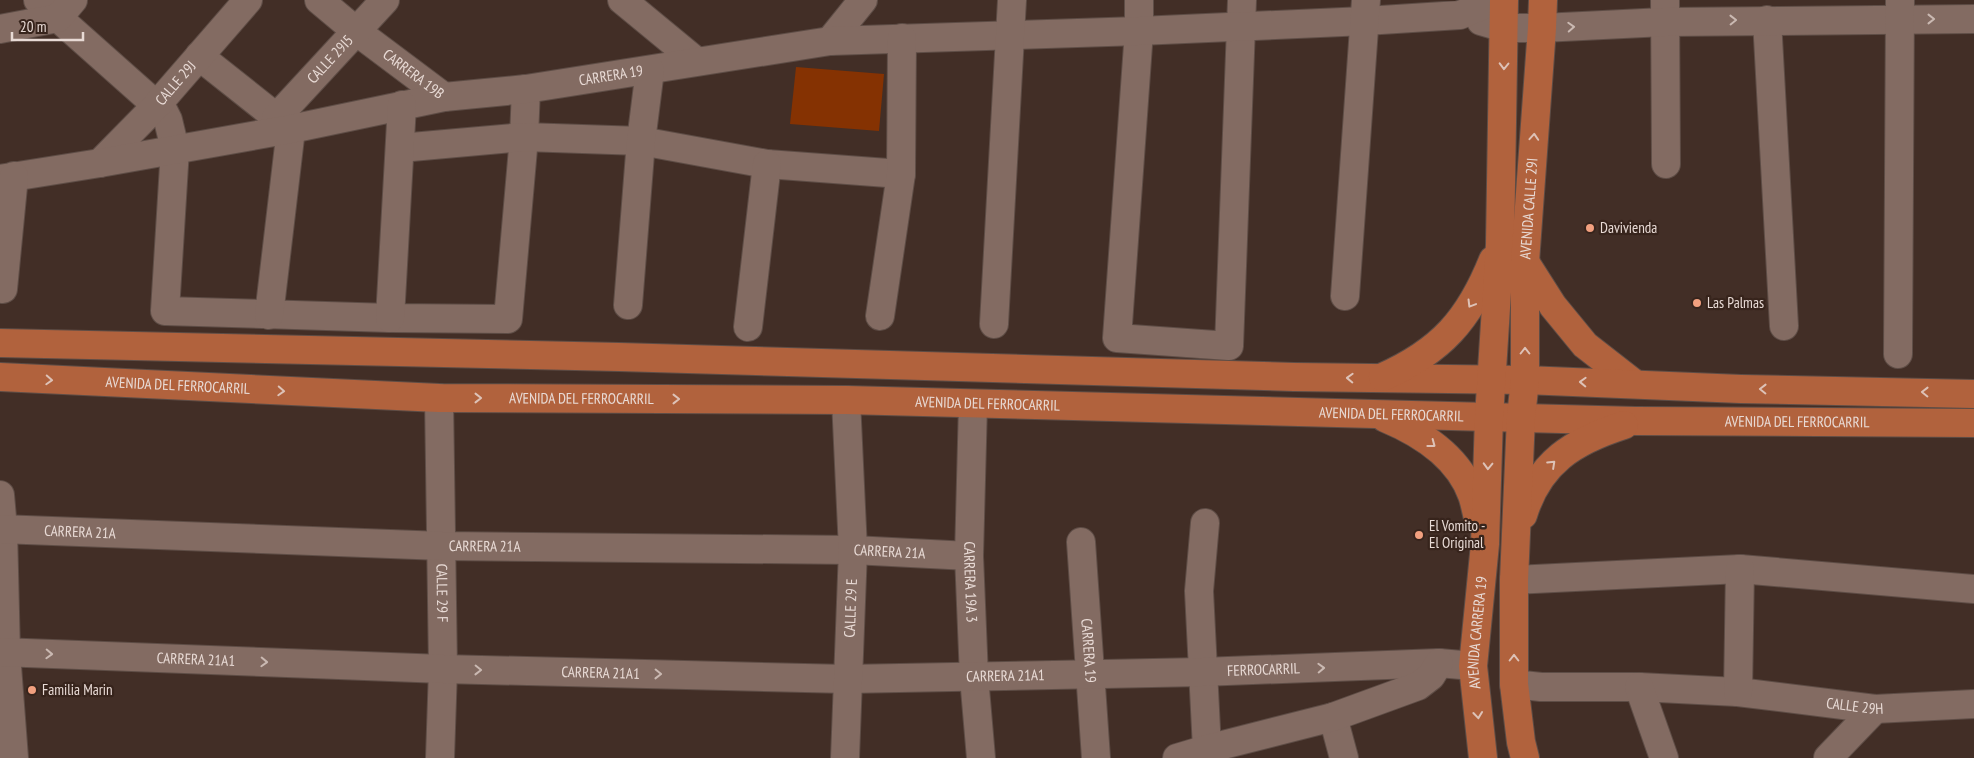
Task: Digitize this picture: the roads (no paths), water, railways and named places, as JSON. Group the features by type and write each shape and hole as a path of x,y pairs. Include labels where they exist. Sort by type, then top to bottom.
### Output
{"main road":[{"name":"AVENIDA CALLE 29I","path":"1489,417 1500,245 1504,0"},
{"name":"AVENIDA CALLE 29I","path":"1521,417 1526,380 1525,262 1543,0"},
{"path":"1379,379 1409,365 1435,348 1460,323 1485,282 1500,245"},
{"path":"1525,262 1553,306 1585,346 1635,384"},
{"name":"AVENIDA DEL FERROCARRIL","path":"0,343 629,357 1379,379 1526,380 1741,389 1974,394"},
{"name":"AVENIDA DEL FERROCARRIL","path":"0,378 439,398 846,400 1636,421 1974,423"},
{"path":"1374,414 1410,429 1437,448 1458,469 1472,494 1485,544"},
{"name":"AVENIDA CARRERA 19","path":"1483,758 1473,666 1485,544 1489,417"},
{"path":"1521,417 1514,580 1514,684 1521,742 1525,758"},
{"path":"1516,538 1528,498 1543,472 1568,450 1604,432 1636,421"}],"street":[{"path":"38,0 66,9 156,106 164,112 168,120 175,149 165,311 390,318 508,319 524,136 526,89"},
{"name":"CALLE 29J","path":"100,163 156,106 248,0"},
{"name":"CARRERA 19B","path":"319,0 356,31 444,97 526,89"},
{"name":"CALLE 29I5","path":"284,123 356,31 385,0"},
{"path":"622,0 696,61"},
{"path":"830,41 863,0"},
{"path":"994,324 1012,0"},
{"path":"1139,0 1139,31 1117,338 1229,346 1241,13"},
{"path":"1460,14 1496,0"},
{"path":"0,29 66,9"},
{"path":"1460,14 1505,28 1542,28 1665,11 1767,20 1899,9 1974,19"},
{"path":"1898,354 1899,9"},
{"path":"1345,296 1366,11"},
{"name":"CARRERA 19","path":"526,89 830,41 1139,31 1241,13 1366,11 1460,14"},
{"path":"1665,11 1666,164"},
{"path":"1767,20 1784,326"},
{"path":"880,316 901,174 902,38"},
{"path":"199,56 284,123"},
{"path":"628,305 641,142 650,70"},
{"path":"3,289 7,178 175,149 284,123 444,97"},
{"path":"390,318 402,105"},
{"path":"269,315 284,123"},
{"path":"400,148 524,136 641,142 767,164 901,174"},
{"path":"748,327 767,164"},
{"name":"CALLE 29 F","path":"439,398 443,669 440,758"},
{"name":"CALLE 29 E","path":"845,758 853,550 846,400"},
{"name":"CARRERA 19A 3","path":"972,404 969,556 974,677 980,758"},
{"path":"0,495 3,653 14,758"},
{"path":"1205,523 1199,591 1208,753"},
{"name":"CARRERA 21A","path":"2,529 442,546 853,550 969,556"},
{"name":"CARRERA 19","path":"1081,542 1096,758"},
{"path":"1738,692 1740,569"},
{"path":"1514,580 1740,569 1974,588"},
{"name":"CARRERA 21A1","path":"3,653 443,669 847,679 1202,672"},
{"path":"1177,758 1208,753 1333,717 1418,686 1431,676 1439,663"},
{"name":"FERROCARRIL","path":"1202,672 1439,663 1473,666"},
{"name":"CALLE 29H","path":"1514,684 1541,687 1638,687 1738,692 1875,709 1974,704"},
{"path":"1638,687 1664,758"},
{"path":"1828,758 1875,709"},
{"path":"1333,717 1344,758"}],"place":[{"name":"Davivienda","path":"1590,228"},
{"name":"Las Palmas","path":"1697,303"},
{"name":"El Vomito - El Original","path":"1419,535"},
{"name":"Familia Marin","path":"32,690"}]}
